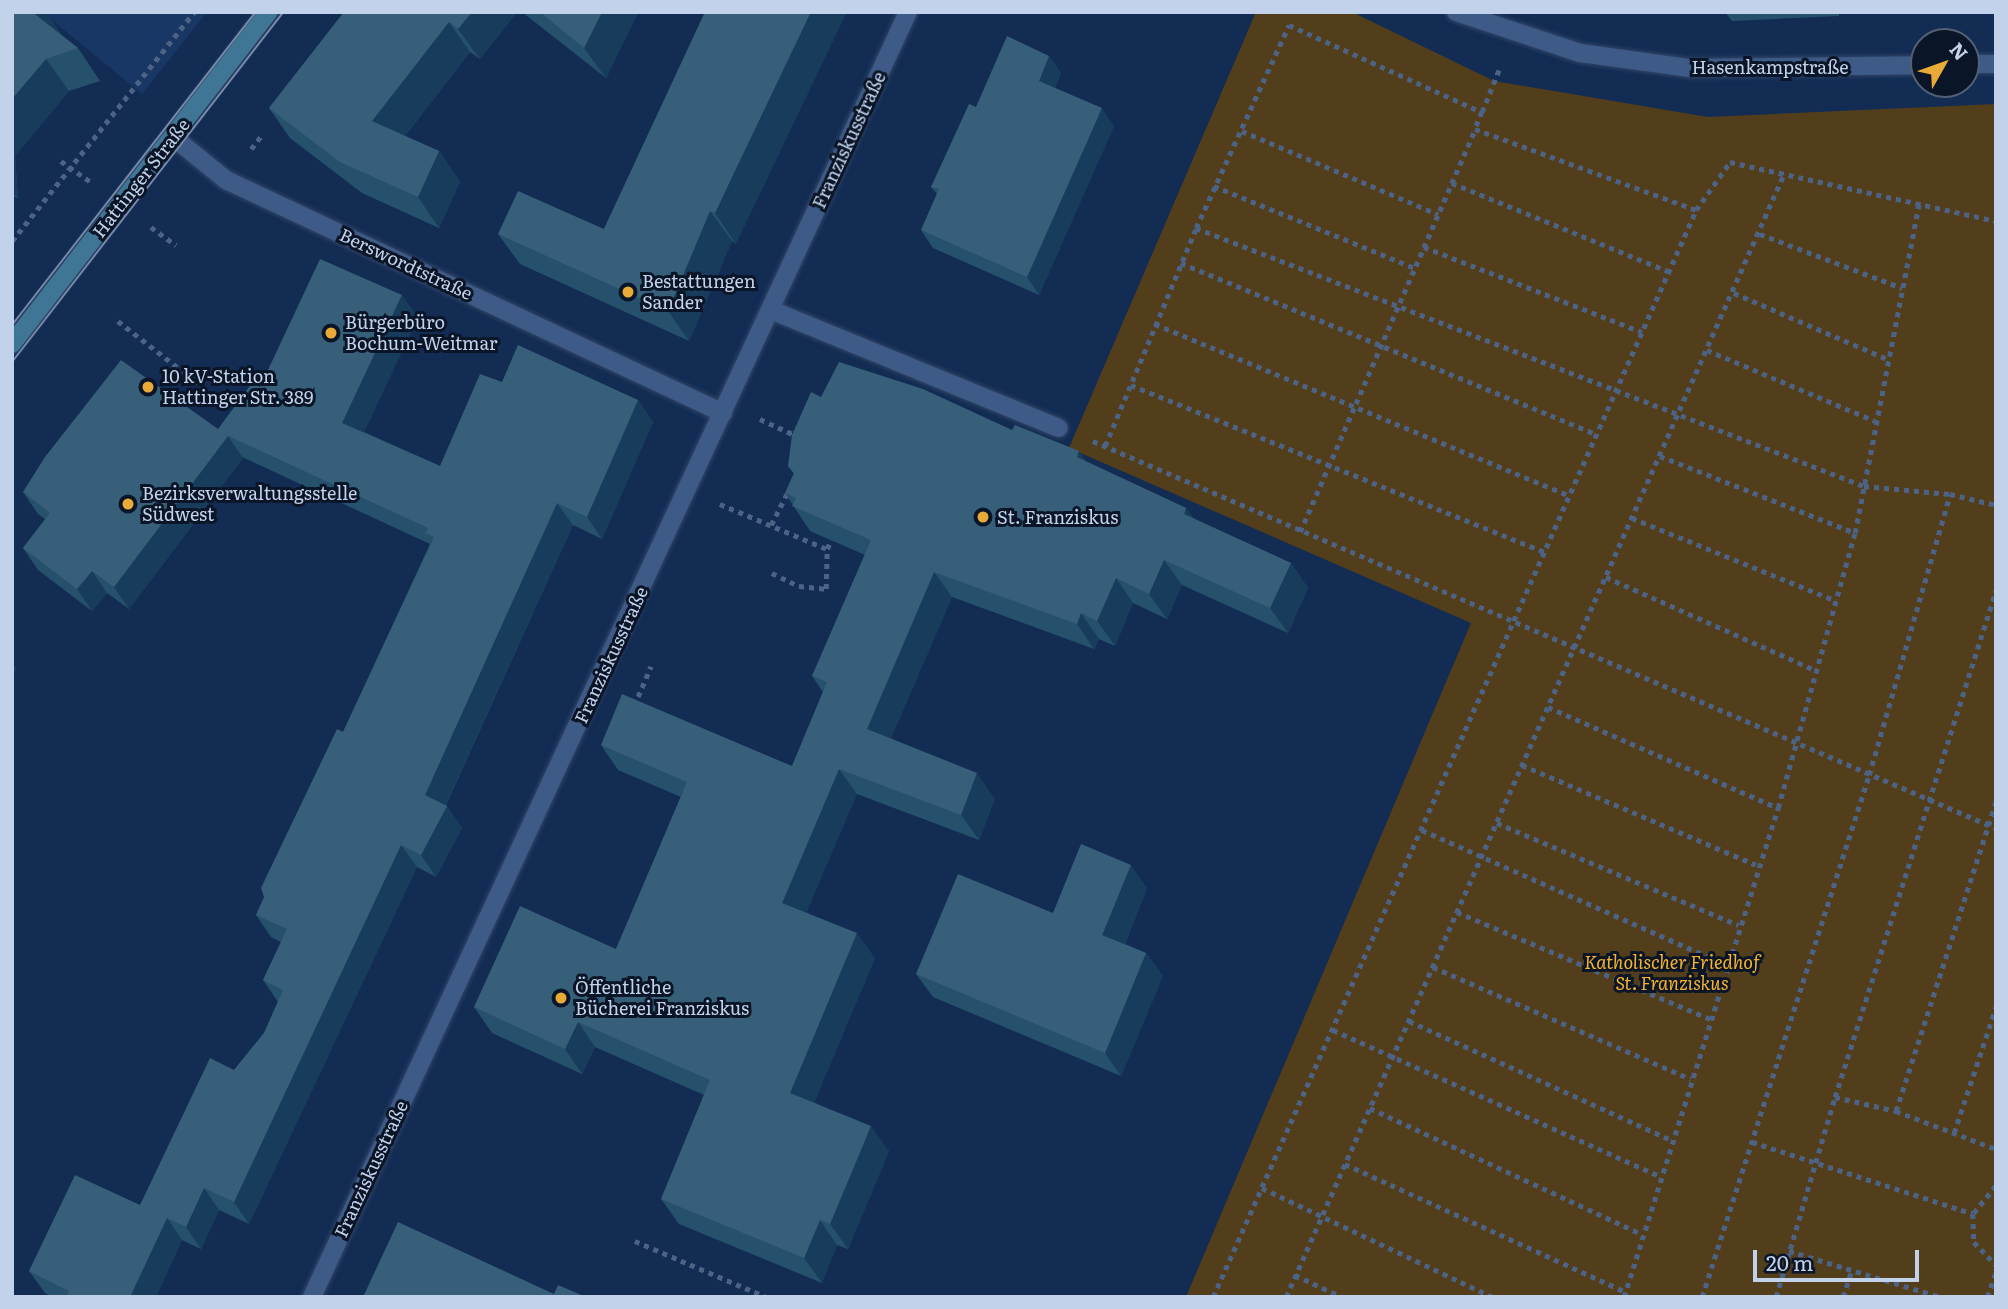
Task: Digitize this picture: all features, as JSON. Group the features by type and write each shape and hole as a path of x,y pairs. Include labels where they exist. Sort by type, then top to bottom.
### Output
{"main road":[{"name":"Hattinger Straße","path":"12,344 268,12"}],"street":[{"name":"Franziskusstraße","path":"312,1297 908,12"},
{"name":"Hasenkampstraße","path":"1456,12 1513,34 1580,53 1690,68 1910,65"},
{"name":"Berswordtstraße","path":"173,137 226,180 723,413"},
{"path":"771,310 1059,428"}],"path":[{"path":"12,241 194,12"},
{"path":"1105,446 1214,186 1242,131 1289,24 1482,112"},
{"path":"1300,532 1452,183 1513,34"},
{"path":"1475,129 1696,210"},
{"path":"1242,131 1438,214"},
{"path":"61,161 83,177"},
{"path":"1213,1297 1696,210 1730,162 1783,176 1996,221"},
{"path":"1286,1297 1734,293 1783,176"},
{"path":"1452,183 1670,272"},
{"path":"1214,186 1415,268"},
{"path":"1345,1164 1625,1294 1756,866 1778,808 1855,533 1919,203"},
{"path":"1196,228 1677,417 1864,486 1950,494 1996,505"},
{"path":"155,230 176,245"},
{"path":"1760,234 1902,288"},
{"path":"1424,247 1642,331"},
{"path":"1181,263 1595,434"},
{"path":"1734,293 1887,359"},
{"path":"118,321 198,383"},
{"path":"1155,324 1568,495"},
{"path":"1707,350 1875,421"},
{"path":"1131,385 1545,552"},
{"path":"756,417 801,438"},
{"path":"1059,428 1996,828"},
{"path":"1660,456 1855,533"},
{"path":"771,525 795,478"},
{"path":"1702,1297 1869,775 1950,494"},
{"path":"717,502 827,549"},
{"path":"1632,519 1836,601"},
{"path":"772,573 799,586 826,589 827,549 835,532"},
{"path":"1606,577 1817,671"},
{"path":"1776,1297 1813,1163 1931,801 1996,590"},
{"path":"628,720 653,660"},
{"path":"1548,708 1778,808"},
{"path":"1522,765 1756,866"},
{"path":"1896,1111 1996,801"},
{"path":"1497,823 1738,925"},
{"path":"1422,830 1726,965"},
{"path":"1457,912 1710,1019"},
{"path":"1433,967 1691,1079"},
{"path":"1954,1133 1996,1007"},
{"path":"1409,1021 1671,1140"},
{"path":"1333,1030 1661,1177"},
{"path":"1835,1097 1896,1111 1996,1149"},
{"path":"1370,1108 1642,1234"},
{"path":"1752,1142 1973,1214"},
{"path":"1996,1186 1973,1214 1975,1242 1996,1265"},
{"path":"1262,1188 1493,1297"},
{"path":"635,1241 766,1297"},
{"path":"1789,1251 1940,1297"},
{"path":"1843,1297 1851,1272"},
{"path":"1987,1297 1996,1272"},
{"path":"1295,1275 1342,1297"},
{"path":"1914,1297 1917,1290"}],"shaded area":[{"path":"42,12 207,12 142,94"}],"green space":[{"name":"Katholischer Friedhof St. Franziskus","path":"1256,12 1352,12 1494,81 1708,117 1996,104 1996,1297 1186,1297 1471,623 1069,448"}],"building":[{"path":"12,12 36,12 35,14 78,48 46,59 12,99"},
{"path":"344,12 472,12 458,29 449,22 372,121 439,151 418,197 340,162 269,108"},
{"path":"540,12 602,12 584,48"},
{"path":"705,12 811,12 715,213 710,211 668,311 498,234 518,191 604,229"},
{"path":"1007,36 1049,56 1039,81 1102,108 1027,277 921,230 939,189 931,187 969,104 976,107"},
{"path":"320,259 402,295 342,423 440,466 480,374 502,382 518,345 638,400 587,517 557,503 425,795 447,806 421,855 401,845 234,1202 204,1188 186,1227 167,1218 130,1297 67,1297 69,1291 29,1271 75,1175 140,1205 210,1058 234,1070 264,1033 283,990 263,980 287,929 256,915 264,897 261,888 337,729 343,732 434,537 426,533 428,528 224,434 228,436 114,587 92,571 77,589 23,548 50,513 23,492 45,457 121,360 218,429 252,383 260,387"},
{"path":"839,362 923,389 1012,430 1015,425 1079,451 1077,457 1186,508 1184,514 1291,563 1270,608 1164,560 1149,594 1116,578 1097,621 1081,613 1077,624 934,572 867,729 977,773 961,815 839,769 782,903 857,933 790,1093 871,1126 830,1224 820,1220 804,1258 661,1199 710,1080 578,1022 565,1049 474,1007 520,906 616,949 687,782 601,745 622,694 792,766 827,682 812,676 871,540 792,506 796,498 785,493 794,473 788,466 792,435 811,392 821,397"},
{"path":"1081,844 1131,865 1102,935 1146,953 1105,1053 916,974 958,874 1053,913"},
{"path":"398,1222 554,1294 558,1285 586,1297 363,1297"}],"tram line":[{"path":"12,325 256,12"},
{"path":"12,362 283,12"}],"place":[{"name":"Bestattungen Sander","path":"628,292"},
{"name":"Bürgerbüro Bochum-Weitmar","path":"331,333"},
{"name":"10 kV-Station Hattinger Str. 389","path":"148,387"},
{"name":"Bezirksverwaltungsstelle Südwest","path":"128,504"},
{"name":"St. Franziskus","path":"983,517"},
{"name":"Öffentliche Bücherei Franziskus","path":"561,998"}]}
